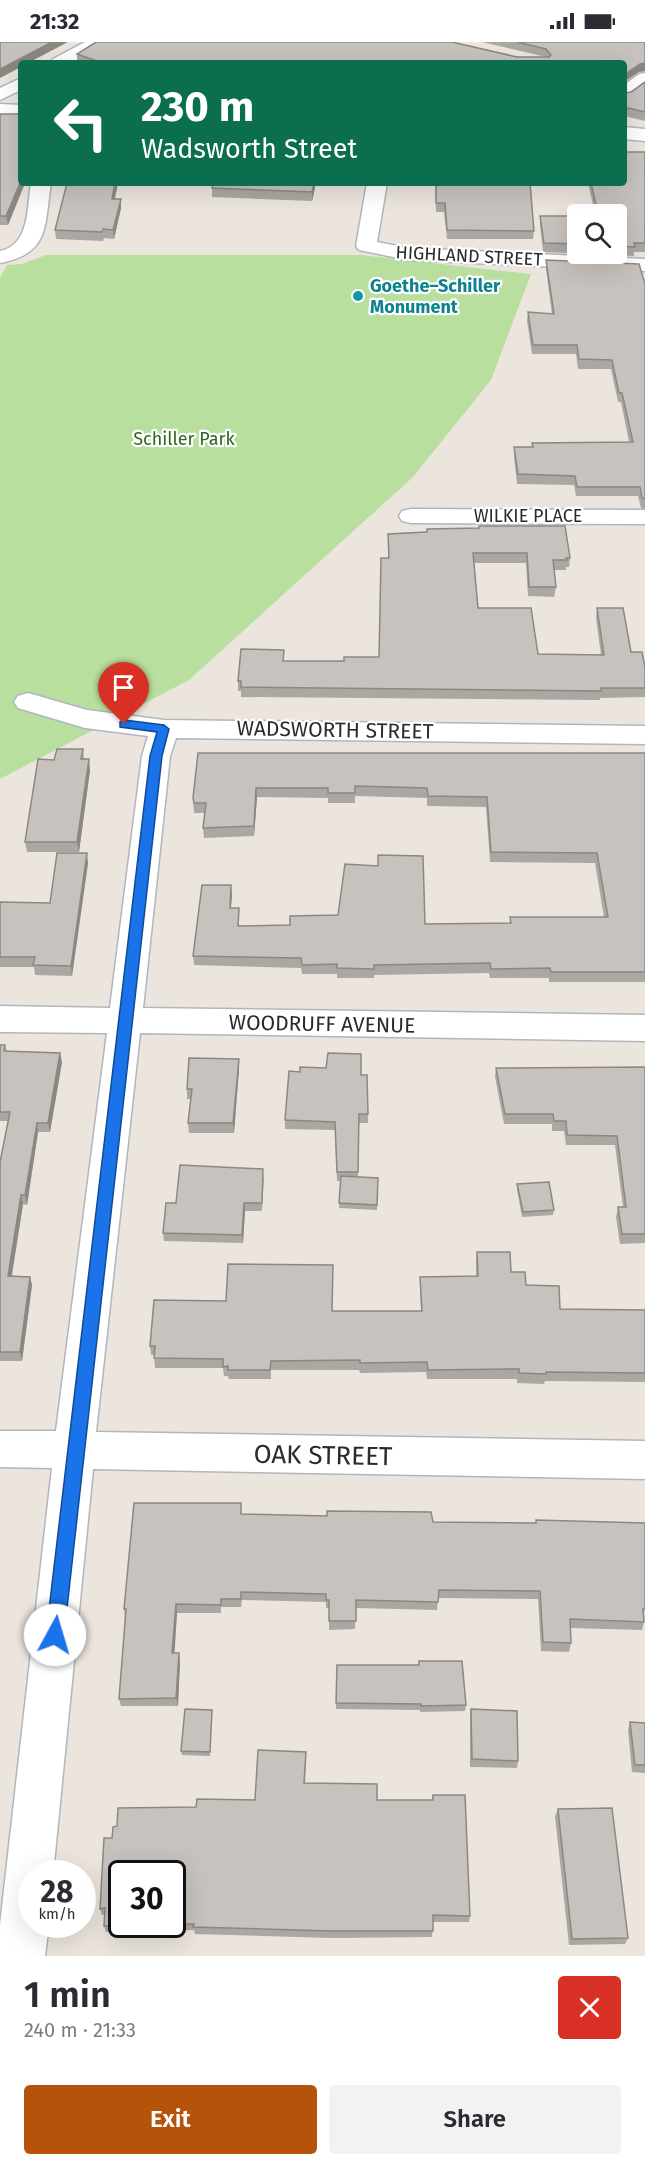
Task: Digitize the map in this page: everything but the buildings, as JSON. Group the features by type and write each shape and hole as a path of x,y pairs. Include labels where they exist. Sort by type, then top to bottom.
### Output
{"street":[{"path":"65,60 98,42"},
{"path":"0,95 18,85"},
{"path":"0,109 18,110"},
{"path":"627,133 645,135"},
{"path":"0,257 9,256 26,248 31,241 40,186"},
{"name":"HIGHLAND STREET","path":"376,186 366,246 408,254 645,265"},
{"name":"WILKIE PLACE","path":"411,516 645,517"},
{"name":"WADSWORTH STREET","path":"28,702 85,719 164,729 254,728 645,735"},
{"path":"21,1956 74,1450 156,756 164,729"},
{"name":"WOODRUFF AVENUE","path":"0,1019 645,1028"},
{"name":"OAK STREET","path":"0,1449 645,1460"}],"green space":[{"name":"Schiller Park","path":"46,255 361,255 531,274 491,380 413,477 189,680 0,779 0,278 7,265 22,264"}],"place":[{"name":"Goethe–Schiller Monument","path":"358,296"}],"route":[{"path":"55,1635 74,1450 156,756 164,729 124,724"}]}
